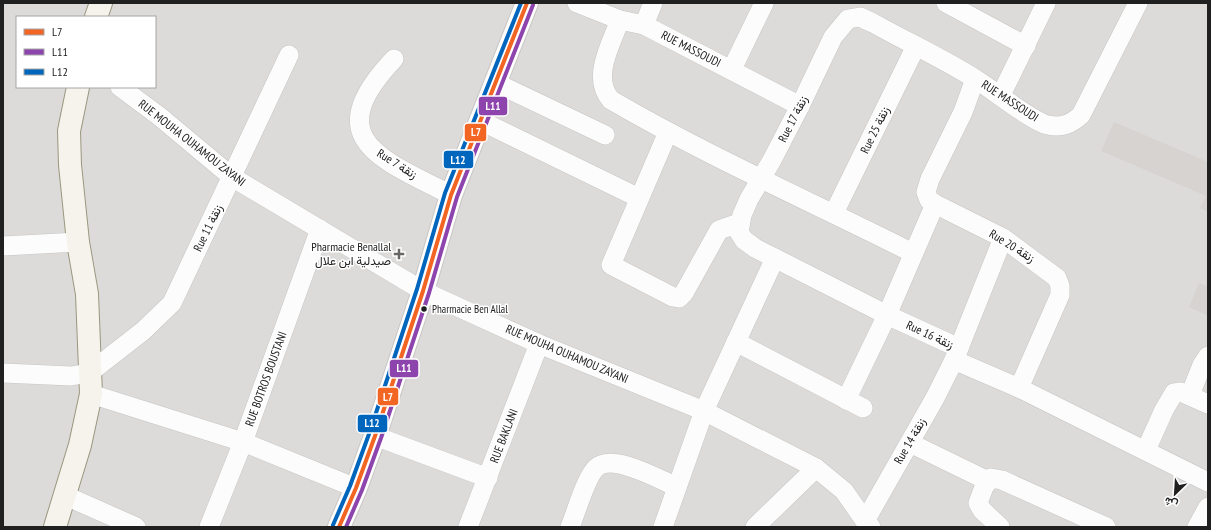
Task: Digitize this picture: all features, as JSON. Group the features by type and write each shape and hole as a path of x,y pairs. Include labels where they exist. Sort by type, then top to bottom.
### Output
{"main road":[{"path":"96,16 100,3"},
{"path":"56,527 80,445 90,383 87,294 78,242 70,165 69,131 78,88"}],"street":[{"path":"339,527 356,488 375,436 423,291 451,195 494,82 527,3"},
{"name":"RUE MASSOUDI","path":"577,3 620,20 644,25 732,69 800,106"},
{"path":"644,25 653,3"},
{"path":"732,69 764,3"},
{"path":"946,3 1026,46"},
{"path":"1001,95 1046,3"},
{"name":"RUE MASSOUDI","path":"833,37 844,21 853,17 860,17 975,79 1047,125 1062,127 1073,123 1081,115 1138,3"},
{"path":"620,20 604,62 602,77 605,94 611,100 668,132 760,180 834,213 913,253"},
{"name":"Rue 17 زنقة","path":"739,223 749,199 800,106 833,37"},
{"name":"Rue 25 زنقة","path":"834,213 916,46"},
{"name":"Rue 11 زنقة","path":"90,383 172,303 289,55"},
{"name":"Rue 7 زنقة","path":"394,59 377,77 365,97 359,114 359,129 366,143 384,158 412,175 451,195"},
{"path":"846,400 887,315 935,204 926,196 927,187 963,112 975,79"},
{"path":"494,82 605,135"},
{"name":"RUE MOUHA OUHAMOU ZAYANI","path":"121,88 159,116 232,177 423,291 539,344 704,411 816,468 844,491 868,524"},
{"path":"479,120 639,198"},
{"path":"668,132 611,262 613,267 679,298 684,292 717,233 723,228 739,223"},
{"name":"Rue 20 زنقة","path":"935,204 1003,238 1057,278 1060,286 1060,295 1019,388"},
{"name":"Rue 16 زنقة","path":"739,223 739,232 744,240 775,258 887,315 1019,388 1208,482"},
{"name":"RUE BOTROS BOUSTANI","path":"209,527 243,442 320,230"},
{"name":"Rue 14 زنقة","path":"868,524 956,354 1003,238"},
{"path":"3,246 78,242"},
{"path":"663,527 704,411 775,258"},
{"path":"736,342 863,408"},
{"name":"RUE BAKLANI","path":"468,527 539,344"},
{"path":"1190,395 1202,365 1208,356"},
{"path":"3,373 71,376 243,442 356,488"},
{"path":"1146,450 1164,410 1177,391 1190,395 1208,404"},
{"path":"375,436 488,478"},
{"path":"910,443 988,481"},
{"path":"570,527 590,477 597,467 605,463 622,464 677,487"},
{"path":"759,526 816,468"},
{"path":"1000,527 978,504 979,497 991,478 1002,480 1103,526"},
{"path":"66,496 136,527"},
{"path":"1198,527 1208,506"}],"shaded area":[{"path":"3,3 1208,3 1208,527 3,527"}],"building":[{"path":"1114,122 1208,162 1208,212 1200,208 1206,196 1101,151"},
{"path":"1199,283 1208,286 1208,316 1189,307"}],"transit line":[{"name":"L12","path":"333,525 350,486 369,434 417,289 445,193 521,3"},
{"name":"L7","path":"339,527 356,488 375,436 423,291 451,195 527,3"},
{"name":"L11","path":"346,527 362,490 381,438 429,293 457,197 533,5"}],"place":[{"name":"Pharmacie Benallal صيدلية ابن علال","path":"399,254"},
{"name":"Pharmacie Ben Allal","path":"424,309"}]}
